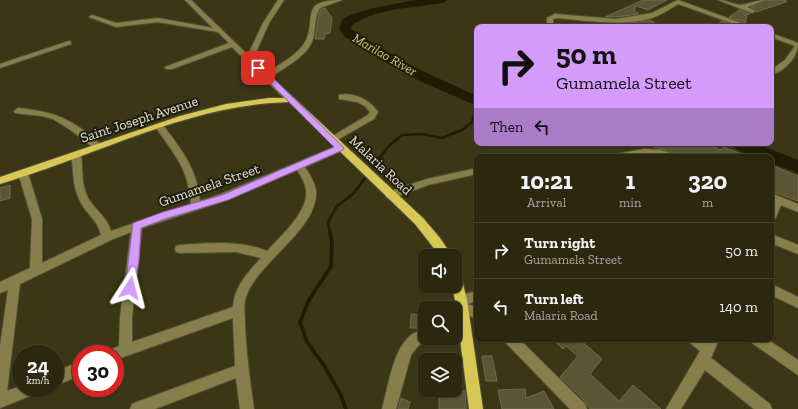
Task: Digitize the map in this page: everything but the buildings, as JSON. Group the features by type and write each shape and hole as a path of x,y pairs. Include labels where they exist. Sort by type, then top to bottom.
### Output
{"main road":[{"name":"Saint Joseph Avenue","path":"0,182 159,126 237,104 273,100 291,100"},
{"name":"Malaria Road","path":"291,100 340,148 419,221 441,249"},
{"path":"462,342 476,409"}],"street":[{"path":"188,0 291,100"},
{"path":"250,59 266,22 281,0"},
{"path":"266,76 281,67 305,46 310,38 315,11 318,7 324,2 339,0"},
{"path":"720,0 752,11"},
{"path":"742,7 763,0"},
{"path":"550,24 550,18 555,16 616,21 633,20 654,15 678,2 741,24"},
{"path":"92,17 116,25 158,20 221,31"},
{"path":"774,36 798,46 788,61 774,71"},
{"path":"0,66 69,43"},
{"path":"170,67 234,44"},
{"path":"332,140 371,117 374,112 371,106 361,100 342,96"},
{"path":"18,111 49,115 89,139 98,147"},
{"path":"159,126 189,171 195,190 196,207"},
{"name":"Gumamela Street","path":"0,288 108,237 163,216 224,198 340,148"},
{"path":"632,154 644,152 666,154"},
{"path":"76,155 82,195 101,219 106,228 108,237"},
{"path":"247,409 241,370 238,310 241,295 250,278 300,221 308,205 311,194 310,184 299,165"},
{"path":"390,195 427,182 474,172"},
{"path":"23,173 37,219 36,271"},
{"path":"775,198 798,208"},
{"path":"121,345 134,260 137,226"},
{"path":"774,239 798,250"},
{"path":"180,249 240,247 269,256"},
{"path":"0,394 16,281"},
{"path":"774,291 798,303"},
{"path":"474,297 462,303 474,312"},
{"path":"124,351 238,310"},
{"path":"389,409 404,356 409,346 418,338"},
{"path":"513,342 580,409"},
{"path":"698,342 708,349 765,409"},
{"path":"760,342 798,368"},
{"path":"673,409 708,349"},
{"path":"137,409 241,370"},
{"path":"0,401 12,396"}],"waterway":[{"name":"Marilao River","path":"441,0 377,10 354,18 346,23 345,29 349,34 364,44 411,71 474,100"},
{"path":"374,165 389,146 402,135 422,134 442,138 462,130 472,122 474,114"},
{"name":"Marilao River","path":"746,146 766,154"},
{"name":"Marilao River","path":"774,157 798,167"},
{"path":"330,233 328,222 337,206 353,194 365,178"},
{"path":"330,232 332,243 331,266 309,300 300,322 307,342 323,364 340,393 346,409"}],"route":[{"path":"130,288 137,226 163,216 224,198 340,148 258,68"}]}
